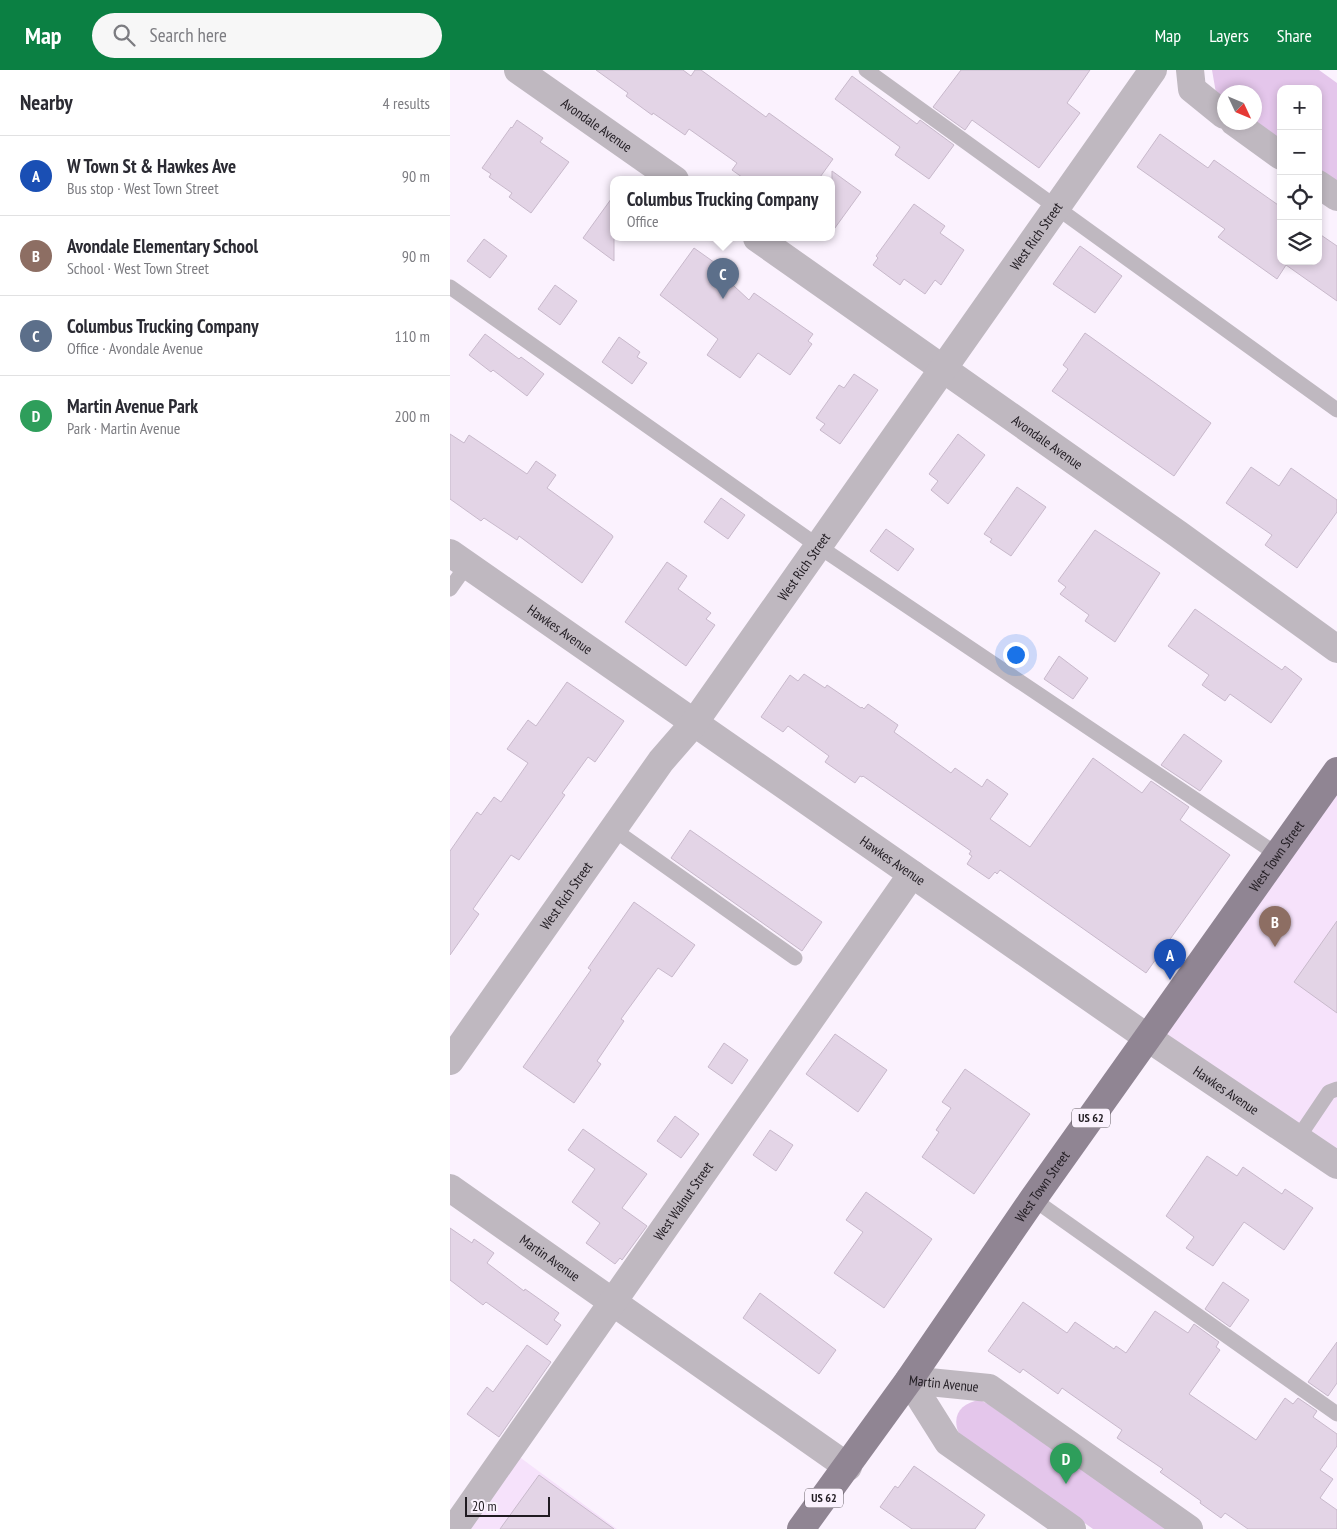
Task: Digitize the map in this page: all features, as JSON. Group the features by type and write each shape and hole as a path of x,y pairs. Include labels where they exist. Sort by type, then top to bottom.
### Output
{"main road":[{"name":"West Town Street","path":"801,1529 848,1467 1033,1199 1337,772"}],"street":[{"name":"Avondale Avenue","path":"518,70 669,176"},
{"name":"West Rich Street","path":"450,1062 661,761 694,723 1153,70"},
{"path":"1190,70 1192,89 1217,109"},
{"path":"1245,130 1277,153"},
{"path":"1322,187 1337,197"},
{"name":"Avondale Avenue","path":"761,241 1337,649"},
{"name":"Hawkes Avenue","path":"458,559 1148,1038 1337,1165"},
{"name":"West Walnut Street","path":"454,1529 912,874"},
{"name":"Martin Avenue","path":"450,1188 848,1467"},
{"name":"Martin Avenue","path":"909,1380 948,1442 1072,1529"},
{"name":"Martin Avenue","path":"909,1380 989,1388 1189,1529"}],"lane":[{"path":"866,70 1337,410"},
{"path":"450,287 818,546 1278,856"},
{"path":"450,589 458,559"},
{"path":"613,829 795,958"},
{"path":"1298,1138 1328,1092 1337,1089"},
{"path":"1033,1199 1337,1414"}],"shaded area":[{"path":"1212,70 1319,70 1337,83 1337,183 1322,173 1322,85 1277,85 1277,141 1262,129 1262,85 1217,85 1217,94"},
{"path":"1337,771 1337,1170 1148,1038"},
{"path":"980,1400 1167,1529 1093,1529 959,1434 956,1421 959,1411 968,1404"},
{"path":"510,1450 617,1529 454,1529"}],"building":[{"path":"596,70 683,70 691,76 695,70 701,70 766,117 769,113 833,159 821,176 740,176 732,170 737,163 689,129 685,135 653,113 652,115 626,96 628,93"},
{"path":"961,70 1090,70 1067,103 1080,113 1039,168 972,120 965,130 933,107"},
{"path":"852,76 917,124 920,120 954,145 929,179 895,155 900,147 835,99"},
{"path":"517,120 543,138 540,142 569,162 531,213 509,197 512,193 489,177 491,174 482,168"},
{"path":"1160,134 1208,168 1214,160 1277,204 1277,265 1286,265 1277,279 1218,237 1225,229 1137,167"},
{"path":"832,171 861,192 835,228 835,176 832,176"},
{"path":"610,201 610,241 614,241 614,261 583,238"},
{"path":"914,204 945,226 940,233 964,250 941,285 935,280 925,294 904,279 900,285 873,265 878,258 876,256"},
{"path":"1322,236 1337,246 1337,301 1286,265 1322,265"},
{"path":"484,239 507,256 490,278 467,261"},
{"path":"1080,246 1122,276 1095,313 1053,284"},
{"path":"694,248 718,265 713,271 749,300 754,293 813,334 808,341 812,344 790,375 758,353 740,378 707,355 718,339 660,295"},
{"path":"555,285 577,301 560,325 538,309"},
{"path":"1085,333 1211,423 1174,476 1052,391 1068,369 1063,365"},
{"path":"485,334 519,359 521,357 544,374 527,396 493,370 491,372 469,355"},
{"path":"619,337 640,352 637,357 647,363 632,384 602,362"},
{"path":"854,374 878,390 840,444 820,430 825,424 816,418 839,385 844,388"},
{"path":"450,434 464,443 469,435 527,474 536,461 556,475 547,488 612,535 613,537 582,583 519,536 517,540 484,518 481,521 450,499"},
{"path":"958,434 985,455 948,504 931,490 938,481 929,474"},
{"path":"1251,467 1279,486 1291,468 1337,500 1337,512 1297,568 1265,545 1272,535 1226,503"},
{"path":"1017,487 1046,507 1011,556 990,542 992,539 984,534"},
{"path":"721,498 745,515 728,539 704,522"},
{"path":"886,529 914,549 898,571 870,551"},
{"path":"1095,530 1160,573 1115,642 1085,621 1089,615 1060,594 1066,587 1058,581"},
{"path":"667,562 687,576 678,589 711,613 706,619 715,625 686,666 625,622"},
{"path":"1195,609 1282,670 1285,666 1302,679 1271,723 1230,694 1225,701 1202,685 1209,675 1168,646"},
{"path":"1059,656 1088,678 1073,699 1044,679"},
{"path":"804,674 825,688 827,685 861,708 864,709 868,704 898,725 894,732 951,773 955,768 982,787 987,779 1008,794 990,819 1030,847 1093,758 1142,793 1151,781 1189,807 1180,820 1230,855 1146,973 1000,870 997,874 995,872 989,879 967,864 972,856 969,854 971,851 863,776 860,776 855,783 825,762 829,756 788,726 783,732 761,717 790,675 798,681"},
{"path":"567,682 624,721 595,762 588,757 562,793 565,795 519,860 511,855 473,909 479,914 450,955 450,851 477,812 481,815 494,797 501,802 528,763 507,749 528,720 536,726"},
{"path":"1184,734 1222,761 1200,791 1161,765"},
{"path":"690,830 822,922 802,951 671,858"},
{"path":"634,902 695,945 672,977 658,968 621,1019 624,1021 597,1061 601,1064 574,1103 523,1067 591,970 588,968"},
{"path":"1337,921 1337,1013 1294,982"},
{"path":"835,1034 887,1070 858,1112 806,1074"},
{"path":"724,1043 748,1060 732,1084 708,1067"},
{"path":"965,1069 1030,1114 974,1194 922,1157 939,1132 936,1130 951,1108 942,1102"},
{"path":"675,1116 699,1134 681,1158 657,1141"},
{"path":"583,1129 647,1174 622,1208 647,1226 622,1260 620,1258 615,1264 586,1243 600,1223 572,1202 595,1169 568,1150"},
{"path":"770,1130 793,1145 776,1171 753,1155"},
{"path":"1207,1156 1237,1176 1243,1167 1282,1194 1285,1189 1313,1208 1284,1250 1244,1222 1213,1266 1186,1248 1194,1237 1166,1216"},
{"path":"866,1192 932,1239 884,1308 834,1273 863,1232 846,1220"},
{"path":"450,1228 472,1243 474,1239 494,1253 487,1263 524,1291 525,1289 559,1313 554,1320 561,1325 547,1345 486,1302 483,1305 450,1280"},
{"path":"1223,1282 1249,1300 1230,1327 1205,1309"},
{"path":"760,1293 836,1350 819,1374 743,1318"},
{"path":"1023,1302 1067,1333 1075,1322 1114,1349 1116,1346 1126,1353 1155,1311 1188,1333 1194,1324 1219,1342 1216,1347 1220,1350 1189,1394 1256,1440 1285,1398 1293,1404 1298,1398 1317,1411 1313,1417 1337,1434 1337,1446 1320,1470 1333,1479 1320,1498 1337,1510 1337,1529 1248,1529 1225,1513 1221,1518 1200,1503 1201,1501 1160,1472 1163,1469 1117,1438 1122,1430 1062,1388 1058,1394 1023,1369 1020,1373 988,1351"},
{"path":"1337,1342 1337,1383 1328,1396 1308,1382"},
{"path":"527,1345 551,1362 499,1437 467,1414 487,1387 493,1392"},
{"path":"914,1466 985,1515 975,1529 912,1529 880,1507 895,1486 898,1488"},
{"path":"539,1475 614,1529 500,1529"}],"place":[{"name":"Columbus Trucking Company","path":"723,299"},
{"name":"Avondale Elementary School","path":"1275,947"},
{"name":"W Town St & Hawkes Ave","path":"1170,980"},
{"name":"Martin Avenue Park","path":"1066,1484"}]}
